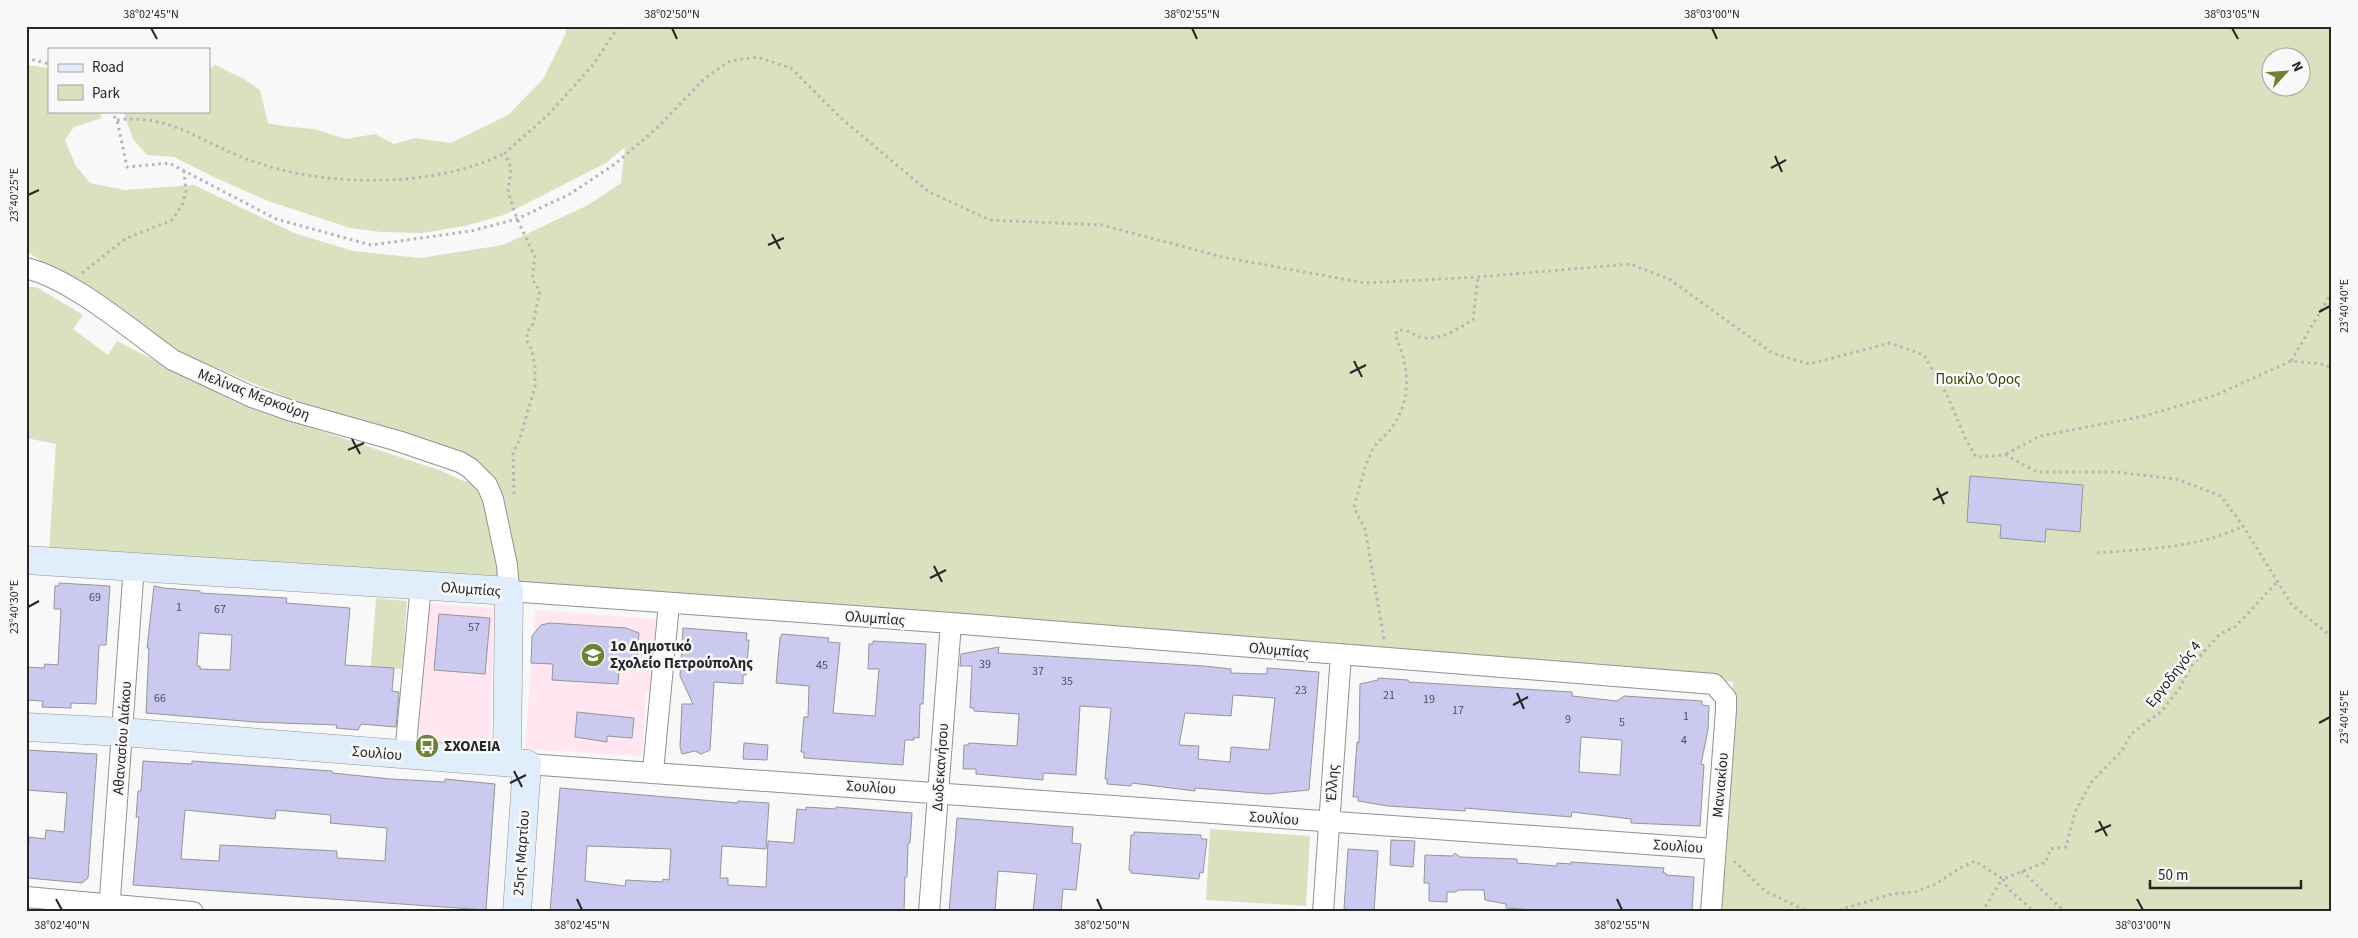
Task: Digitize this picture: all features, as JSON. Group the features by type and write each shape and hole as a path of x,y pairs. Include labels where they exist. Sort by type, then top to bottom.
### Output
{"street":[{"name":"Μελίνας Μερκούρη","path":"26,268 38,271 70,286 173,360 190,369 292,411 398,441 460,462 470,468 487,485 493,499 505,557 509,592 517,763"},
{"name":"Ολυμπίας","path":"26,560 134,565 951,623 1706,682 1714,684 1721,690"},
{"name":"Αθανασίου Διάκου","path":"109,908 134,565"},
{"path":"405,756 421,585"},
{"path":"654,771 669,604"},
{"name":"Δωδεκανήσου","path":"929,912 951,623"},
{"name":"Έλλης","path":"1323,912 1341,654"},
{"name":"Μανιακίου","path":"1711,912 1726,710 1726,698 1721,690"},
{"name":"Σουλίου","path":"26,727 122,732 405,756 654,771 1715,849"},
{"name":"25ης Μαρτίου","path":"517,763 517,912"},
{"path":"26,897 109,908 194,912"}],"path":[{"path":"117,120 153,119 176,127 240,157 297,175 329,179 380,181 448,172 483,164 505,153 548,115 592,66 619,26"},
{"path":"111,112 117,120 127,167 169,162 276,219 371,245 471,231 517,219 570,194 615,164 657,128 705,78 730,61 758,57 791,68 842,119 929,192 990,220 1102,225 1222,257 1365,283 1478,277 1630,264 1669,279 1772,353 1809,364 1890,343 1924,355 1947,395 1966,440 1976,457 2006,454 2040,436 2144,416 2216,395 2291,361 2321,364 2332,368"},
{"path":"26,58 48,64"},
{"path":"505,153 511,168 508,192 517,219 535,257 532,279 540,291 533,324 527,332 527,341 535,367 535,387 519,441 513,452 512,476 514,498"},
{"path":"70,286 76,276 91,268 108,251 125,239 172,220 182,205 186,191 184,170"},
{"path":"1387,657 1365,529 1354,508 1371,451 1387,435 1401,415 1406,399 1405,371 1401,348 1395,335 1398,330 1409,330 1423,338 1444,336 1474,320 1478,277"},
{"path":"2291,361 2332,292"},
{"path":"2006,454 2037,472 2116,472 2176,479 2222,496 2292,605 2332,637"},
{"path":"2097,553 2178,546 2228,533 2243,526"},
{"name":"Εργοδηγός 4","path":"2003,879 2046,862 2050,849 2066,847 2075,812 2092,781 2121,752 2131,734 2162,711 2179,689 2192,665 2220,634 2235,627 2277,582"},
{"path":"1715,849 1724,852 1765,891 1809,912"},
{"path":"1833,912 1892,894 1915,892 1936,884 1958,869 1975,861 2003,879 2006,888 2026,903 2033,912"},
{"path":"2022,871 2065,912"},
{"path":"1982,912 2003,879"}],"shaded area":[{"path":"428,603 494,608 490,745 417,741"},
{"name":"1ο Δημοτικό Σχολείο Πετρούπολης","path":"535,610 656,619 651,692 646,692 642,756 525,749"}],"green space":[{"name":"Ποικίλο Όρος","path":"566,26 2332,26 2332,912 1720,912 1733,682 1346,645 956,614 49,550 56,444 26,438 26,286 38,288 83,315 73,329 108,355 117,341 237,403 439,470 464,481 488,479 462,453 296,401 168,348 26,251 26,65 48,68 48,112 99,112 102,118 74,127 65,140 76,166 90,183 125,190 194,185 294,233 353,251 420,258 503,245 588,205 621,183 625,147 606,163 504,215 465,226 422,233 381,232 350,228 268,201 174,157 147,155 133,139 123,112 210,112 210,68 215,65 244,79 260,90 268,123 314,129 346,139 375,134 394,144 415,138 451,143 508,115 543,79 566,33"},
{"path":"376,598 407,601 402,669 371,666"},
{"path":"1210,829 1310,836 1306,906 1206,900"}],"building":[{"path":"1970,476 2083,485 2080,532 2046,529 2045,542 2000,538 2001,525 1967,522"},
{"path":"59,583 110,586 106,645 99,645 96,704 71,703 71,708 42,707 43,701 26,700 26,667 44,668 45,664 58,665 61,609 54,609 55,586 59,586"},
{"path":"154,586 200,591 200,593 287,598 286,603 350,608 345,665 394,668 392,691 399,692 396,727 361,724 358,730 336,728 337,725 255,722 146,713 149,648 147,648","holes":["199,633 232,635 230,670 200,669 200,666 197,666"]},
{"path":"439,614 490,618 485,674 434,670"},
{"path":"550,623 626,628 639,633 636,670 619,669 618,684 552,680 553,664 531,663 532,636 541,625"},
{"path":"683,628 747,633 746,640 749,640 746,675 743,675 743,684 714,682 710,750 701,754 695,751 682,754 680,747 682,704 693,704 680,676"},
{"path":"782,634 829,638 828,642 840,643 833,713 875,716 879,669 868,669 869,644 873,644 873,641 926,644 923,704 920,704 919,738 914,737 914,740 905,740 903,765 804,758 804,752 801,752 804,717 808,717 809,686 776,683"},
{"path":"999,647 998,653 1204,666 1231,669 1231,673 1267,674 1267,668 1319,672 1309,790 1268,794 1195,788 1195,791 1132,783 1131,786 1107,784 1107,779 1105,779 1111,708 1080,706 1076,775 1043,773 1043,780 976,774 976,769 963,769 964,745 969,743 1017,746 1019,714 974,711 974,708 970,708 972,666 960,666 961,654","holes":["1233,695 1275,698 1269,750 1231,747 1230,762 1198,759 1199,746 1179,745 1185,713 1231,716"]},
{"path":"1378,678 1408,680 1409,682 1572,692 1572,696 1617,701 1624,696 1702,701 1702,705 1709,706 1708,730 1701,764 1704,765 1700,826 1631,823 1631,819 1572,812 1571,817 1465,808 1465,811 1388,806 1358,801 1358,797 1353,797 1357,742 1359,743 1360,684 1378,680","holes":["1581,737 1622,740 1620,775 1579,772"]},
{"path":"577,712 634,718 632,738 607,736 607,742 575,737"},
{"path":"744,743 768,745 767,760 743,759"},
{"path":"26,750 97,754 88,878 82,883 28,878 26,875 26,842 29,842 29,837 45,839 46,830 64,832 67,793 26,790"},
{"path":"143,761 192,764 192,761 332,771 332,773 391,779 445,782 445,779 495,784 486,910 133,885 139,817 136,817 138,791 141,791","holes":["185,810 275,819 276,810 331,815 330,823 387,828 385,861 337,858 337,851 220,845 219,861 181,859"]},
{"path":"560,788 738,803 738,801 769,803 766,849 722,846 720,878 728,878 728,885 766,887 768,841 794,843 797,809 806,810 806,807 836,809 836,807 912,813 910,843 908,843 907,877 905,877 904,912 550,912","holes":["587,846 671,849 669,880 663,879 663,882 626,880 625,886 585,881"]},
{"path":"957,818 1073,827 1072,843 1081,844 1076,890 1063,889 1061,912 1033,912 1037,874 998,871 995,912 949,912"},
{"path":"1134,832 1201,835 1201,839 1207,839 1203,873 1200,872 1199,879 1131,873 1131,870 1129,870 1131,835 1134,835"},
{"path":"1391,840 1415,841 1413,867 1390,865"},
{"path":"1348,849 1378,851 1374,912 1350,912 1350,910 1344,909"},
{"path":"1455,853 1460,857 1517,859 1517,863 1557,866 1557,863 1571,864 1571,862 1664,868 1663,873 1666,873 1666,875 1694,877 1692,911 1564,912 1506,908 1506,904 1485,900 1484,890 1447,892 1447,902 1429,901 1429,883 1424,883 1425,855 1452,856"}],"place":[{"name":"1ο Δημοτικό Σχολείο Πετρούπολης","path":"593,655"},
{"name":"ΣΧΟΛΕΙΑ","path":"427,746"}]}
